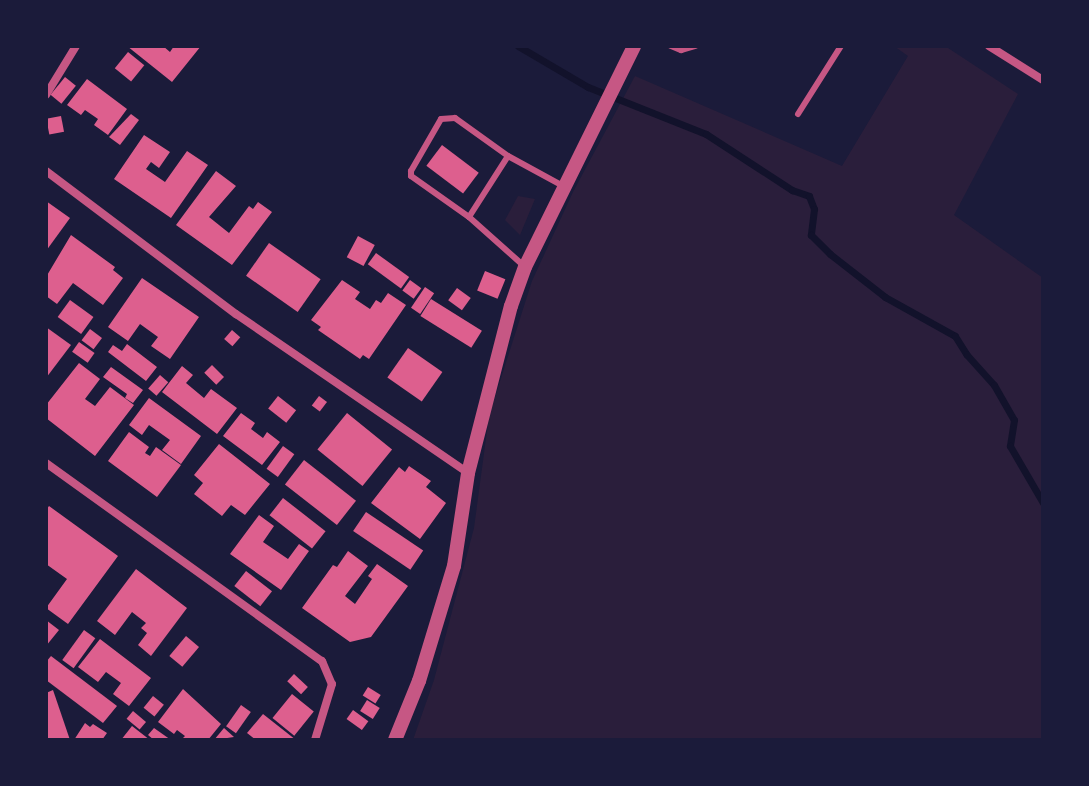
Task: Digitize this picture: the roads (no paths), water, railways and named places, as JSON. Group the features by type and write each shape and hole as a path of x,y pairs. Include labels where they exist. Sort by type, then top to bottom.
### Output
{"street":[{"path":"46,95 76,46"},
{"path":"395,740 419,681 454,566 468,473 511,306 525,267 563,186 634,46"},
{"path":"989,46 1043,80"},
{"path":"46,171 236,314 468,473"},
{"path":"46,463 322,661 332,684 315,740"}],"lane":[{"path":"671,46 681,50 695,46"},
{"path":"798,114 841,46"},
{"path":"525,267 469,217 411,176 441,119 455,118 508,156 563,186"},
{"path":"469,217 508,156"}],"waterway":[{"path":"518,46 588,87 706,134 792,190 809,196 814,209 811,235 885,297 955,336 967,355 994,385 1014,420 1010,446 1043,503"}]}
